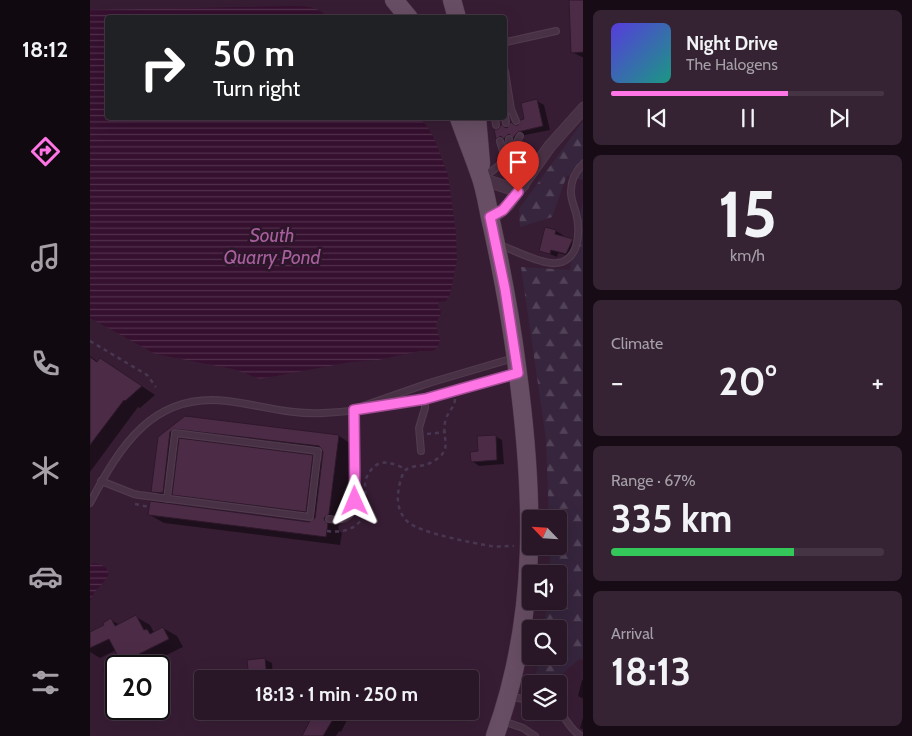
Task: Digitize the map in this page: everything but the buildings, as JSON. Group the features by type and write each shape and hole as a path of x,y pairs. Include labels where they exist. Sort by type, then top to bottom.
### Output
{"main road":[{"path":"460,120 482,179 496,243 517,365 529,470 530,552 524,618 514,672 498,728"},
{"path":"477,120 481,147 482,179"}],"street":[{"path":"490,217 503,210 554,141 583,108"},
{"path":"482,179 509,188 523,185"}],"lane":[{"path":"507,42 556,30"},
{"path":"507,97 508,110 516,121"},
{"path":"495,120 496,126"},
{"path":"482,179 506,160 520,136"},
{"path":"506,160 509,138"},
{"path":"500,141 506,160"},
{"path":"496,243 549,262 562,261 571,256 577,244 578,225 571,188 574,176 583,162"},
{"path":"90,503 114,460 136,432 147,421 177,405 192,401 210,400 302,414 354,410 425,399 517,365"},
{"path":"354,410 429,383 517,365"},
{"path":"421,451 420,425 425,408 425,399"},
{"path":"329,519 344,519 351,514 354,506 354,410"},
{"path":"101,481 129,493 167,499 310,517 318,451 175,433 167,499"},
{"path":"508,695 522,699"},
{"path":"566,720 571,729 581,736"},
{"path":"498,728 523,728 535,736"}],"path":[{"path":"90,342 147,374 156,387"},
{"path":"327,531 344,531 354,528 361,521 366,507 365,481 370,471 376,465 387,462 406,469 426,465 441,455 446,447 446,417 456,399 463,397"},
{"path":"420,435 446,432"},
{"path":"406,469 400,482 397,500 401,513 411,524 433,534 488,545 514,546"}],"green space":[{"path":"583,121 583,180 567,175 552,217 520,227 519,209"},
{"path":"583,201 583,660 579,659 561,675 536,675 538,665 567,665 567,620 545,620 546,610 567,610 567,565 550,565 550,555 568,555 568,510 549,510 546,439 521,267 570,270"}],"water":[{"name":"South Quarry Pond","path":"305,6 321,11 325,15 105,15 105,120 421,120 434,138 448,175 456,233 457,260 450,294 446,301 439,302 438,305 441,312 436,325 440,339 436,349 378,360 350,362 260,379 233,369 155,354 90,318 90,10"},
{"path":"93,563 103,566 109,573 90,602 90,565"}],"route":[{"path":"355,501 354,410 425,399 518,373 505,289 490,217 508,206 518,192"}]}
